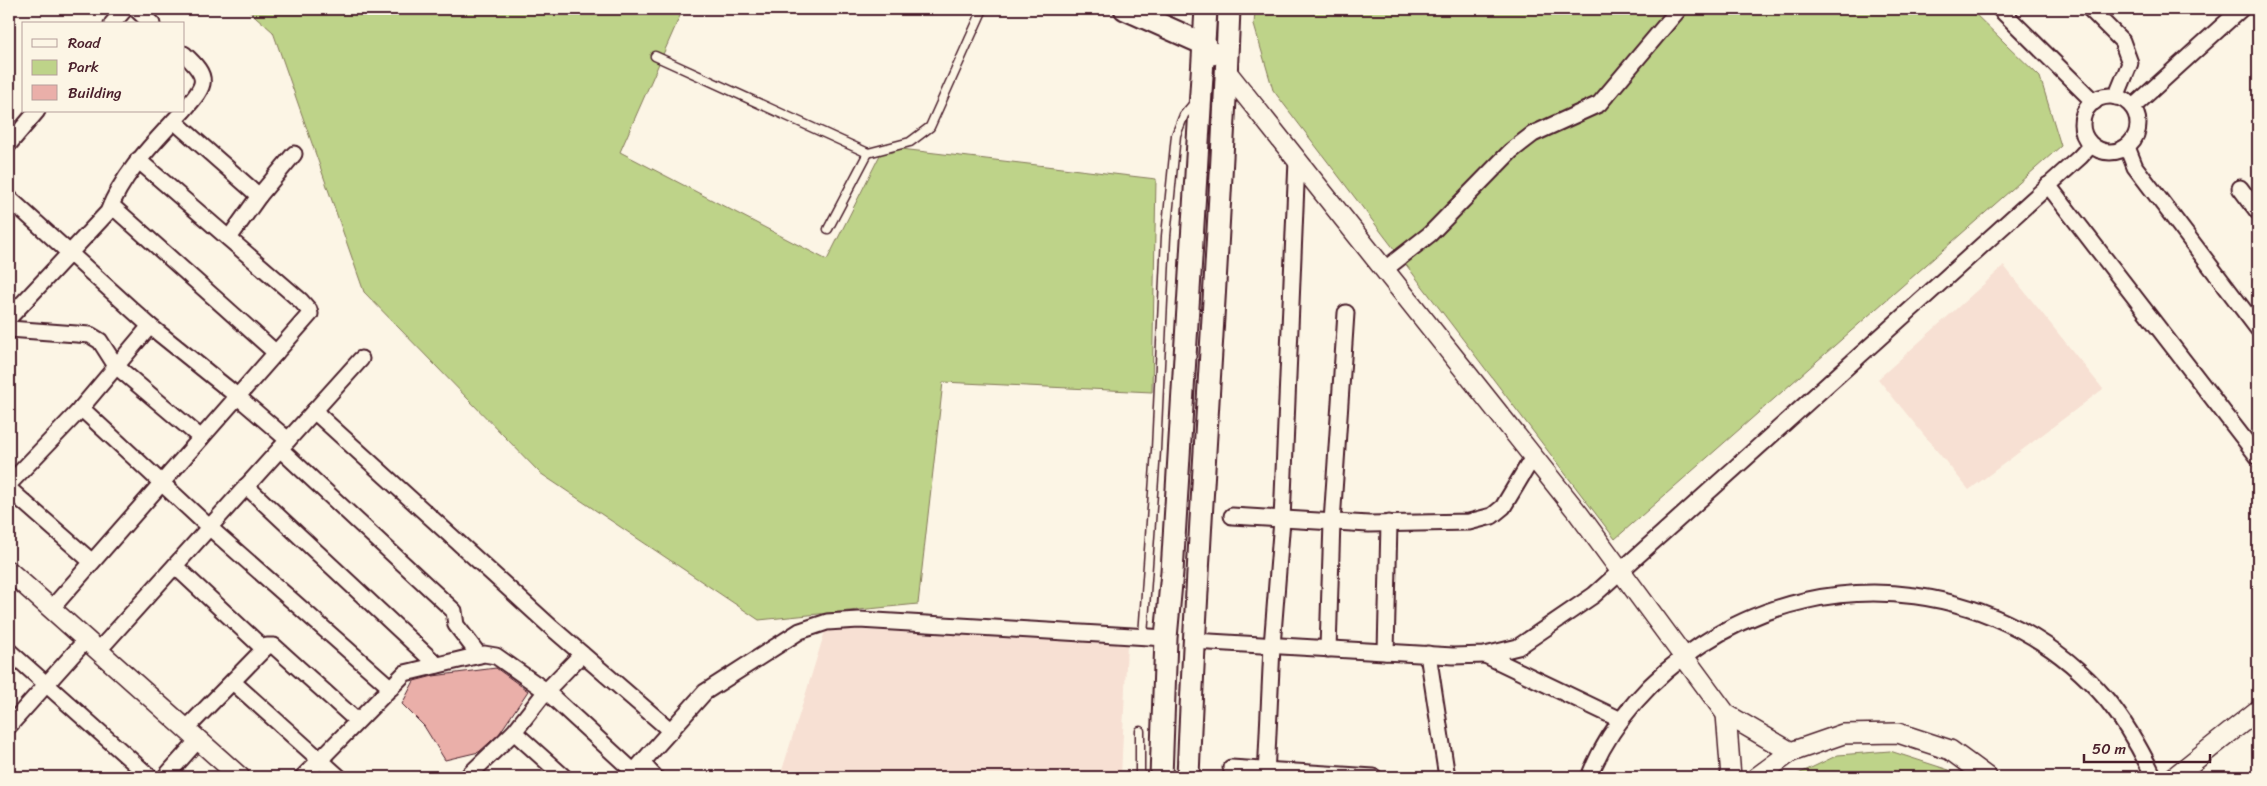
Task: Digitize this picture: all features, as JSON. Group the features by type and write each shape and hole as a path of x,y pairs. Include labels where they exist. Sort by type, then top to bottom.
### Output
{"main road":[{"path":"1125,9 1204,44 1226,72"},
{"path":"1161,777 1166,638 1172,572 1206,9"},
{"path":"1188,777 1193,641 1229,9"}],"street":[{"path":"114,22 125,9"},
{"path":"136,9 150,22"},
{"path":"1384,270 1430,234 1511,151 1533,134 1599,104 1679,9"},
{"path":"2090,9 2122,41 2130,63 2116,97"},
{"path":"2132,107 2235,11"},
{"path":"2009,12 2094,102"},
{"path":"185,55 200,69 203,80 202,89 185,108"},
{"path":"1226,72 1578,513 1726,714 1792,752"},
{"path":"2106,97 2116,97 2126,101 2138,117 2138,128 2134,141 2117,152 2099,150 2091,145 2082,127 2083,117 2087,109 2094,102 2106,97"},
{"path":"9,144 36,112"},
{"path":"9,318 108,212 115,194 138,160 180,114 260,196"},
{"path":"1193,641 1452,656 1485,655 1518,646 1594,594 2080,157 2091,145"},
{"path":"2127,147 2135,167 2258,329"},
{"path":"229,238 294,154"},
{"path":"51,609 310,314 310,310 138,160"},
{"path":"1266,774 1272,646 1282,520 1297,160"},
{"path":"2048,185 2258,457"},
{"path":"2240,188 2258,212"},
{"path":"9,198 150,326 237,396 454,611 456,625 479,655"},
{"path":"111,205 276,353"},
{"path":"1328,649 1332,522 1346,313"},
{"path":"9,484 81,408 150,326"},
{"path":"9,328 90,335 100,341 116,366 200,438"},
{"path":"9,726 46,684 92,646 175,566 361,359"},
{"path":"81,408 210,527 391,688"},
{"path":"314,411 582,654 671,730"},
{"path":"1232,516 1389,524 1468,522 1492,516 1502,507 1533,457"},
{"path":"246,486 437,665"},
{"path":"9,489 92,562"},
{"path":"1386,652 1389,524"},
{"path":"175,566 264,649"},
{"path":"9,571 240,777"},
{"path":"1590,777 1595,763 1621,720 1639,696 1683,656 1727,627 1784,605 1826,595 1878,592 1930,597 1980,611 2027,633 2069,663 2106,700 2137,742 2154,777"},
{"path":"635,771 705,692 800,631 827,622 859,620 1166,638"},
{"path":"166,777 192,735 233,682 267,646 274,646 357,721"},
{"path":"9,651 150,777"},
{"path":"467,777 484,772 546,691 582,654"},
{"path":"1428,654 1447,777"},
{"path":"303,777 406,673 479,655 496,656 546,691 635,771 655,777"},
{"path":"1485,655 1621,720"},
{"path":"233,682 339,777"},
{"path":"2174,777 2258,710"},
{"path":"1726,714 1731,777"},
{"path":"514,732 564,777"},
{"path":"1757,777 1792,752 1843,734 1898,733 1950,750 1987,777"},
{"path":"1231,768 1266,774 1374,777"}],"lane":[{"path":"654,56 868,153 910,142 930,127 983,9"},
{"path":"1143,636 1156,450 1166,236 1176,135 1184,115 1201,95"},
{"path":"828,229 868,153"},
{"path":"1140,731 1140,777"}],"shaded area":[{"path":"2004,266 2103,389 1969,490 1878,379"},
{"path":"826,628 1127,644 1121,777 780,777"}],"green space":[{"path":"247,9 683,9 620,152 827,260 884,147 1156,179 1152,392 943,382 918,604 759,620 540,473 364,292 273,32"},
{"path":"1255,9 1970,9 2040,77 2061,146 1615,539 1273,90 1254,25"},
{"path":"1890,751 1949,770 1958,777 1792,777 1838,755"}],"building":[{"path":"496,668 528,691 499,734 479,752 445,760 424,726 402,704 414,681 433,676"}]}
